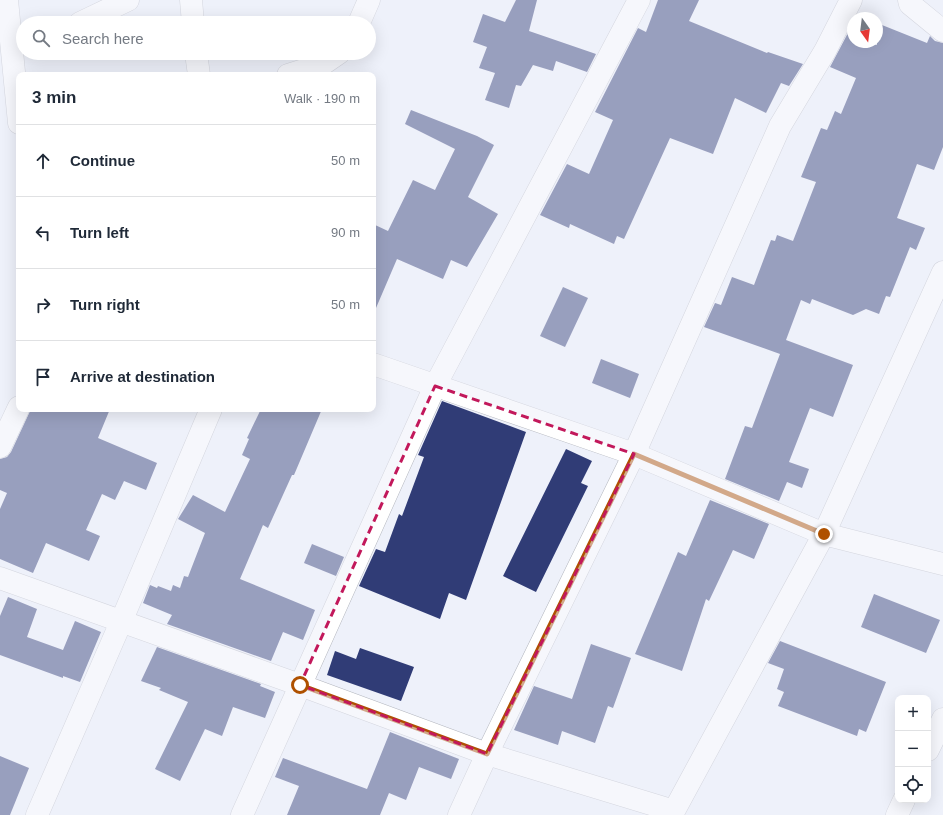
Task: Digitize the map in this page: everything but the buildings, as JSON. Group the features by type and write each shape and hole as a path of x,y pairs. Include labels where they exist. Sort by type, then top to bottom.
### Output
{"street":[{"path":"7,0 16,43"},
{"path":"95,16 128,0"},
{"path":"191,0 192,16"},
{"path":"362,16 370,0"},
{"path":"242,815 435,386 639,0"},
{"path":"459,815 487,754 634,454 780,126 825,52 851,0"},
{"path":"909,0 910,4 943,31"},
{"path":"16,109 12,91 17,60"},
{"path":"197,60 199,72"},
{"path":"298,72 323,64 329,60"},
{"path":"0,578 300,685 487,754 678,814 824,534 943,272"},
{"path":"376,365 634,454 824,534 943,564"},
{"path":"0,447 17,412"},
{"path":"37,815 210,412"},
{"path":"931,744 943,719"},
{"path":"897,815 903,803"}],"highlighted area":[{"path":"435,386 634,454 487,754 300,685"}],"route":[{"path":"300,685 487,754 634,454 824,534"}]}
